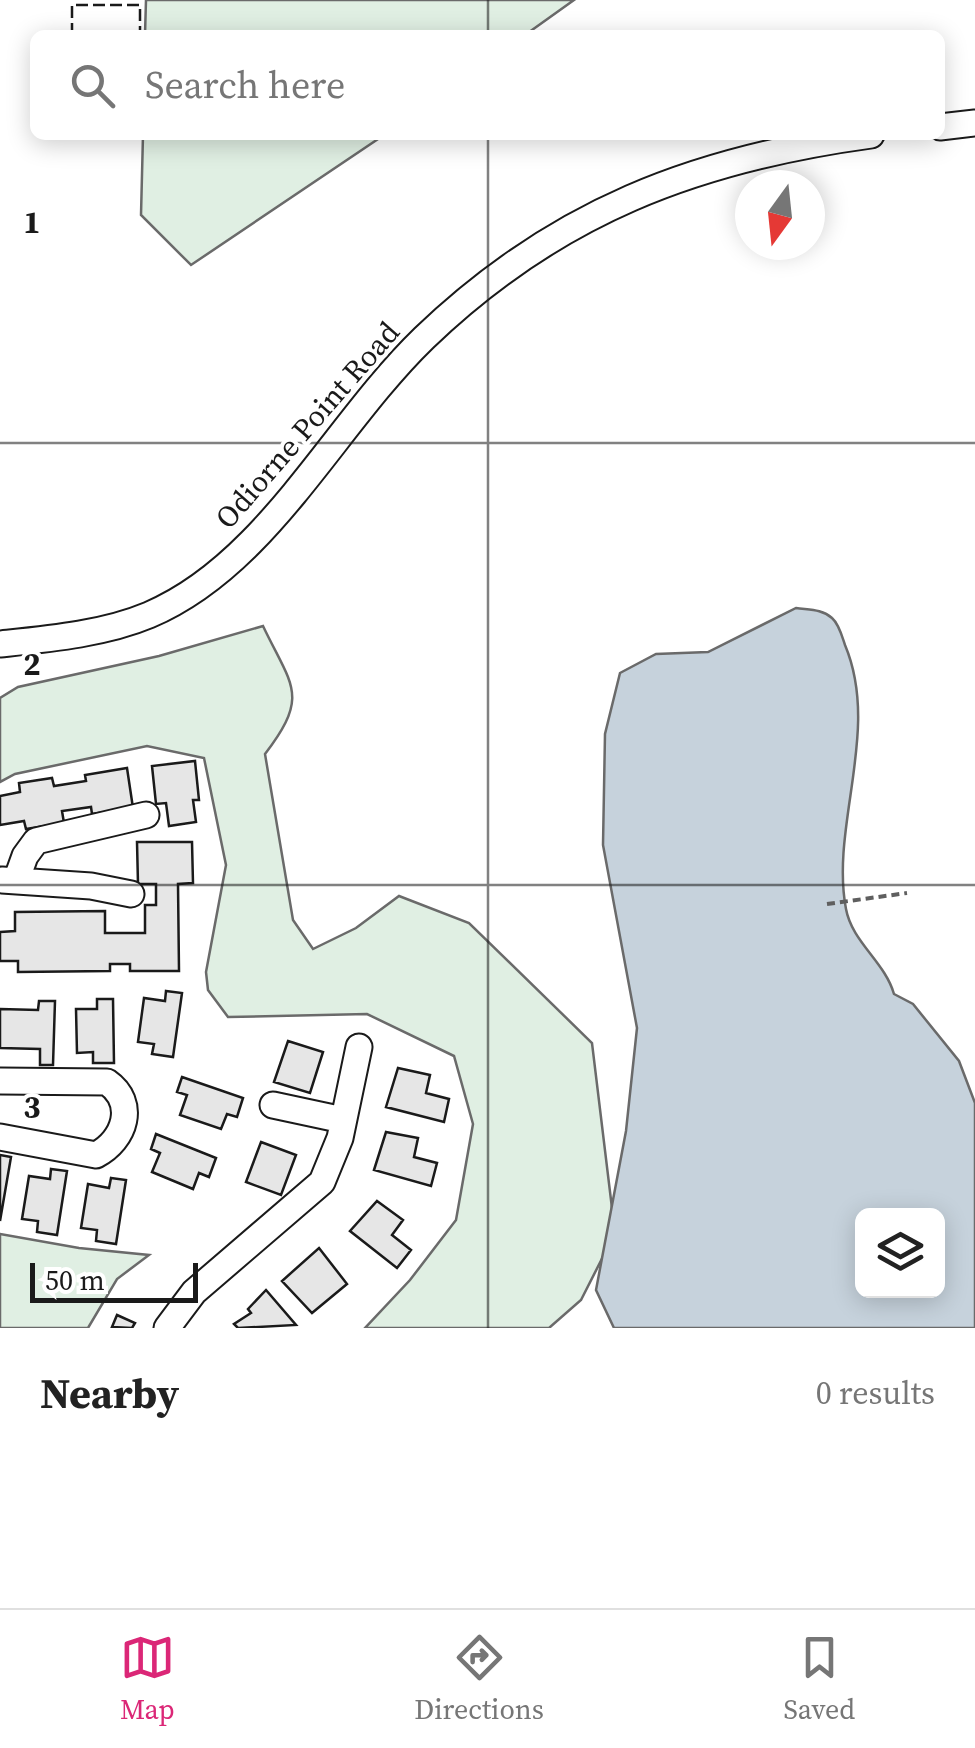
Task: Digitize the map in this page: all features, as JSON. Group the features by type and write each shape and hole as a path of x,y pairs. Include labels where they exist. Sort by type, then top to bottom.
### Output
{"street":[{"path":"945,126 975,123"},
{"name":"Odiorne Point Road","path":"0,644 89,631 144,617 216,576 256,538 355,412 426,336 507,271 595,216 641,192 741,157 842,140"},
{"path":"131,894 91,886 8,881 36,841 146,815"},
{"path":"167,1328 194,1292 322,1182 344,1120 359,1047"},
{"path":"0,1080 106,1082 117,1089 125,1108 116,1140 96,1155 0,1136"},
{"path":"273,1105 344,1120"}],"path":[{"path":"828,904 907,892"}],"green space":[{"path":"146,0 574,0 532,30 145,30"},
{"path":"143,140 377,140 191,265 141,215"},
{"path":"263,626 292,691 288,718 265,754 293,920 313,949 356,928 399,896 469,923 592,1043 615,1233 581,1300 549,1328 365,1328 410,1280 456,1220 473,1124 454,1056 367,1014 228,1017 208,990 206,972 226,865 204,758 147,746 15,774 0,782 0,698 18,687 159,656"},
{"path":"0,1234 149,1255 117,1279 88,1328 0,1328"}],"shaded area":[{"path":"796,608 824,613 840,630 855,678 858,711 844,844 846,909 855,932 884,972 894,994 913,1004 959,1061 975,1103 975,1328 614,1328 596,1290 626,1131 637,1028 603,845 605,734 620,673 656,654 708,652"}],"building":[{"path":"195,761 199,800 193,800 196,822 169,826 166,803 156,804 152,766"},
{"path":"127,768 133,808 92,814 91,807 62,811 64,823 26,829 24,821 0,825 0,796 20,792 19,783 52,778 54,786 86,781 85,775"},
{"path":"137,842 192,842 193,883 178,884 179,971 130,971 130,964 110,964 110,971 18,972 18,961 0,961 0,932 15,931 15,912 105,911 105,933 145,933 145,905 156,905 156,884 138,884"},
{"path":"166,991 182,993 173,1057 152,1054 154,1044 138,1042 144,998 165,1001"},
{"path":"97,999 113,999 114,1063 93,1063 93,1052 77,1053 76,1009 97,1009"},
{"path":"39,1001 55,1001 53,1065 40,1065 40,1049 0,1048 0,1009 38,1010"},
{"path":"288,1041 323,1052 310,1093 274,1082"},
{"path":"398,1068 430,1075 426,1093 449,1099 444,1122 386,1107"},
{"path":"182,1077 243,1098 237,1117 227,1114 221,1129 180,1115 187,1095 177,1092"},
{"path":"386,1132 418,1138 414,1157 437,1163 431,1186 374,1170"},
{"path":"156,1134 216,1158 209,1177 199,1173 193,1189 152,1172 160,1153 151,1149"},
{"path":"261,1142 296,1155 281,1195 246,1182"},
{"path":"0,1155 11,1157 0,1221"},
{"path":"51,1169 67,1171 57,1235 37,1232 38,1221 22,1219 29,1176 50,1179"},
{"path":"111,1178 126,1180 116,1244 96,1241 97,1230 81,1228 88,1184 109,1188"},
{"path":"377,1201 403,1220 392,1235 411,1250 397,1268 350,1231"},
{"path":"319,1248 347,1284 312,1313 282,1281"},
{"path":"266,1290 296,1325 238,1328 234,1324 251,1313 248,1309"},
{"path":"117,1315 135,1323 132,1328 112,1327"}],"fence":[{"path":"72,30 72,5 140,5 140,30"}]}
